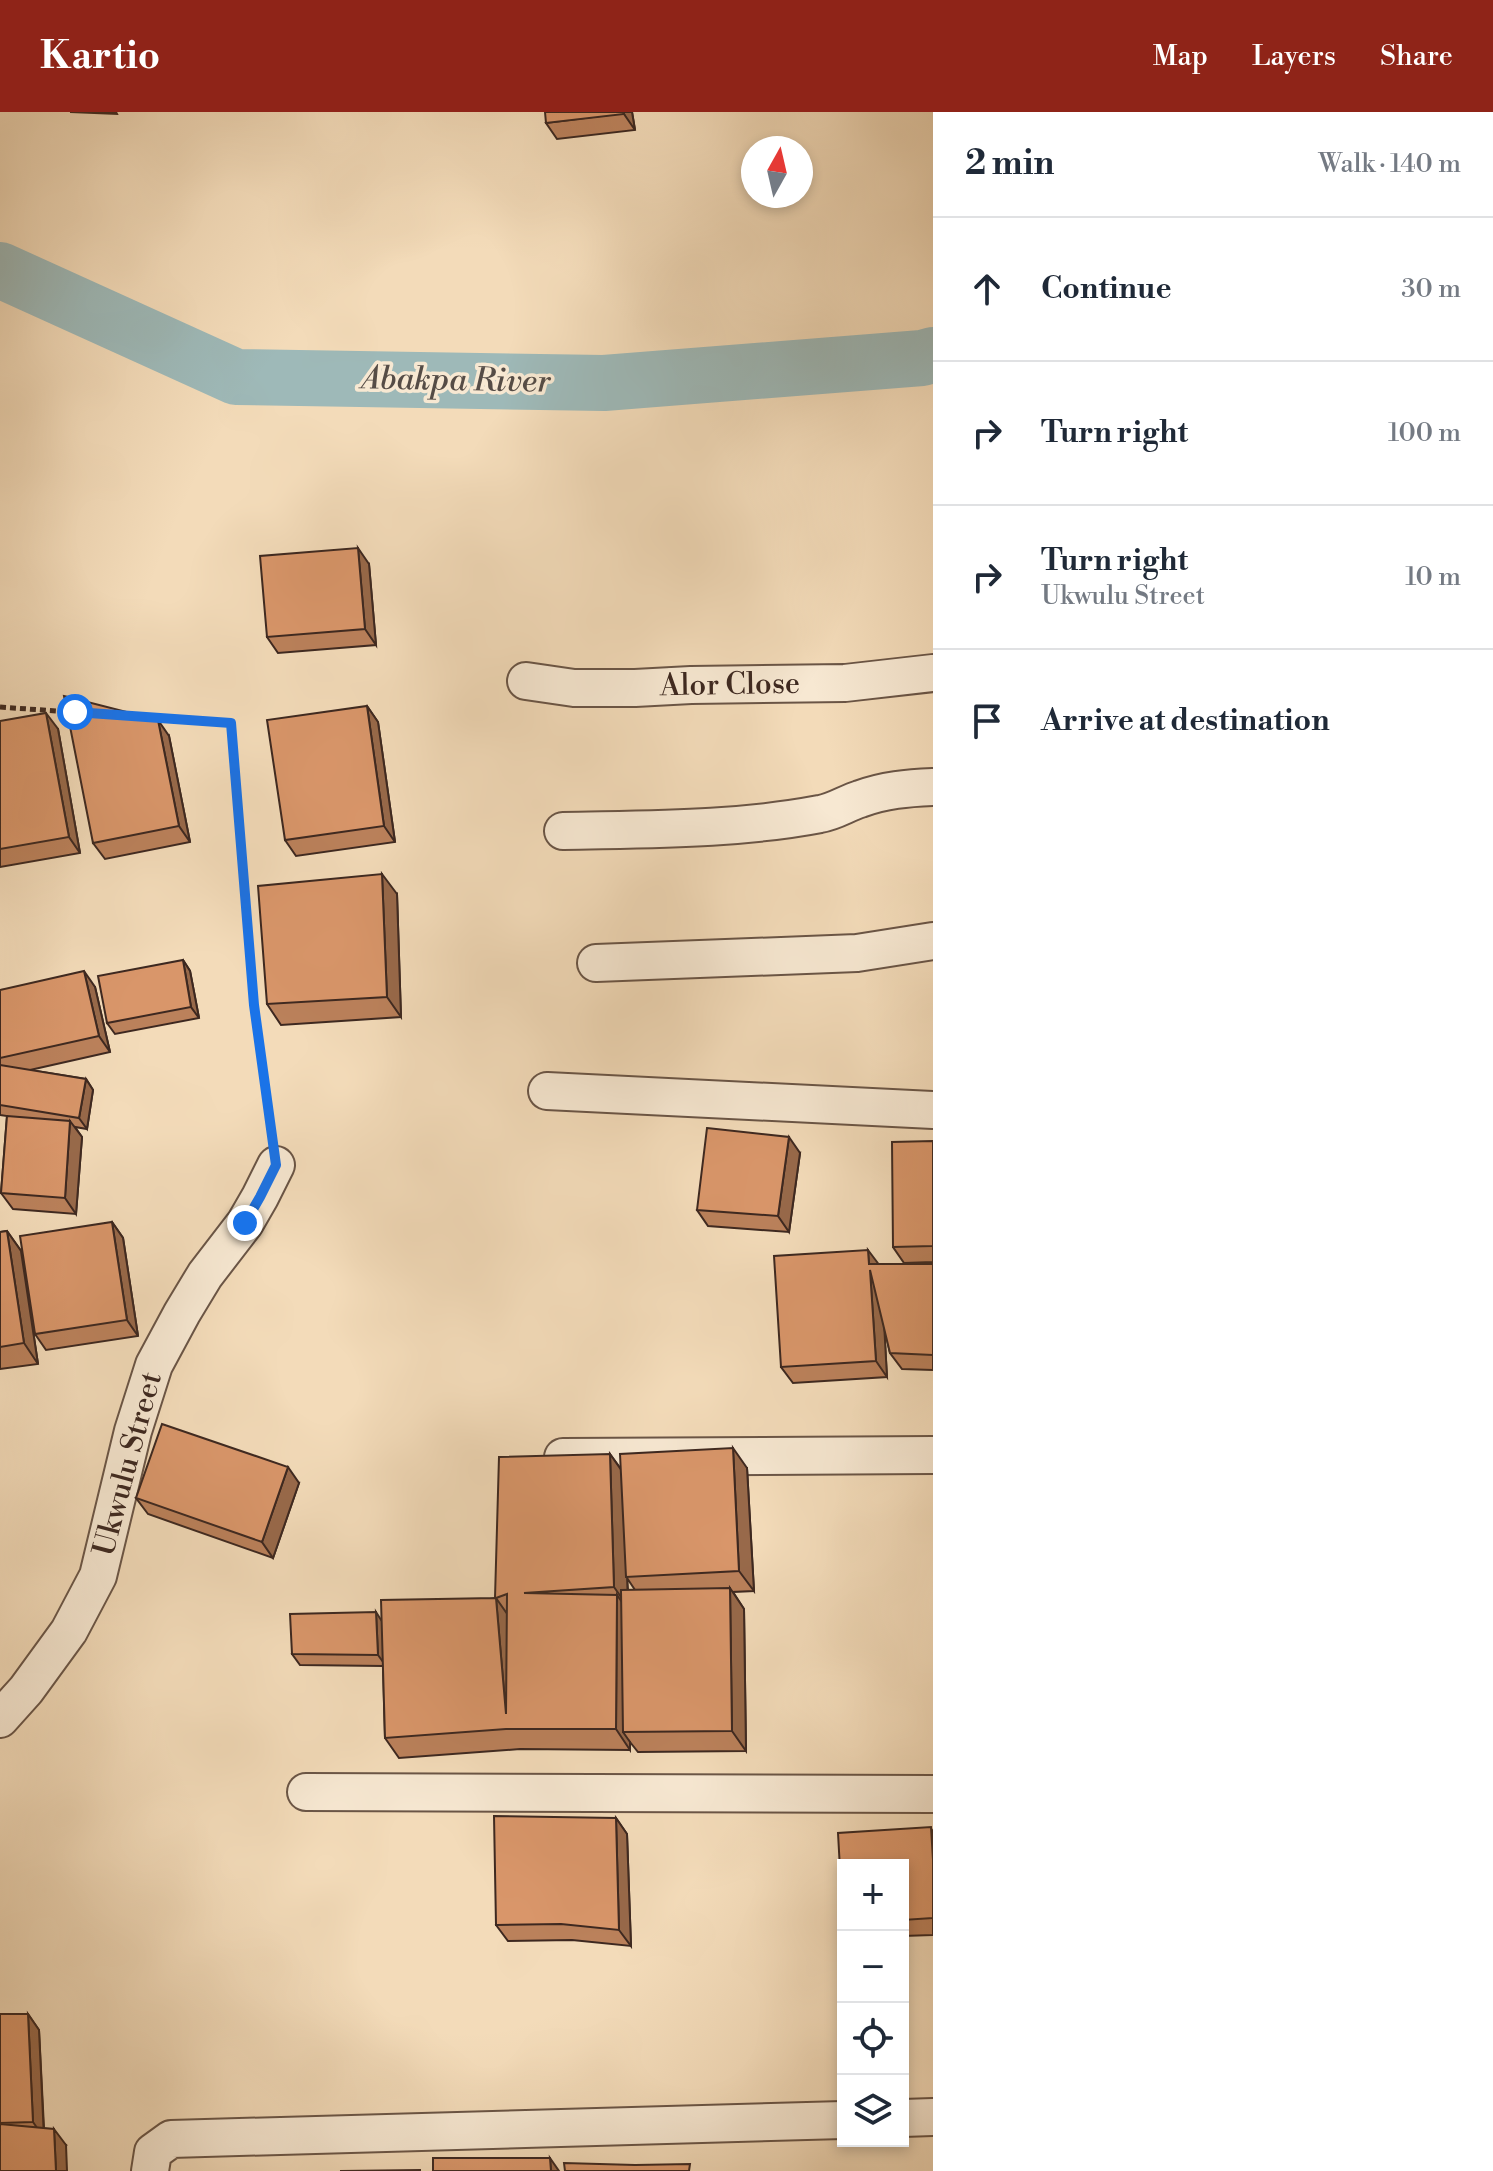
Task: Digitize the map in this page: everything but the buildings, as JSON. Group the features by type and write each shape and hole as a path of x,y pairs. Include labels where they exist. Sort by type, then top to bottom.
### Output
{"street":[{"name":"Alor Close","path":"526,681 574,688 635,688 845,683 933,673"},
{"path":"563,831 652,831 788,819 824,814 861,798 903,788 933,787"},
{"path":"596,963 857,953 933,941"},
{"path":"547,1091 933,1110"},
{"name":"Ukwulu Street","path":"0,1719 26,1690 69,1631 98,1576 133,1431 154,1365 205,1275 245,1223 276,1165"},
{"path":"536,1457 933,1455"},
{"path":"306,1792 933,1794"},
{"path":"909,2118 933,2117"},
{"path":"150,2171 153,2152 171,2139 837,2120"}],"path":[{"path":"0,707 75,712"},
{"path":"138,717 231,723 254,1005 276,1165"}],"waterway":[{"name":"Abakpa River","path":"0,270 236,377 604,383 933,355"}],"route":[{"path":"75,712 231,723 254,1005 276,1165 245,1223"}]}
